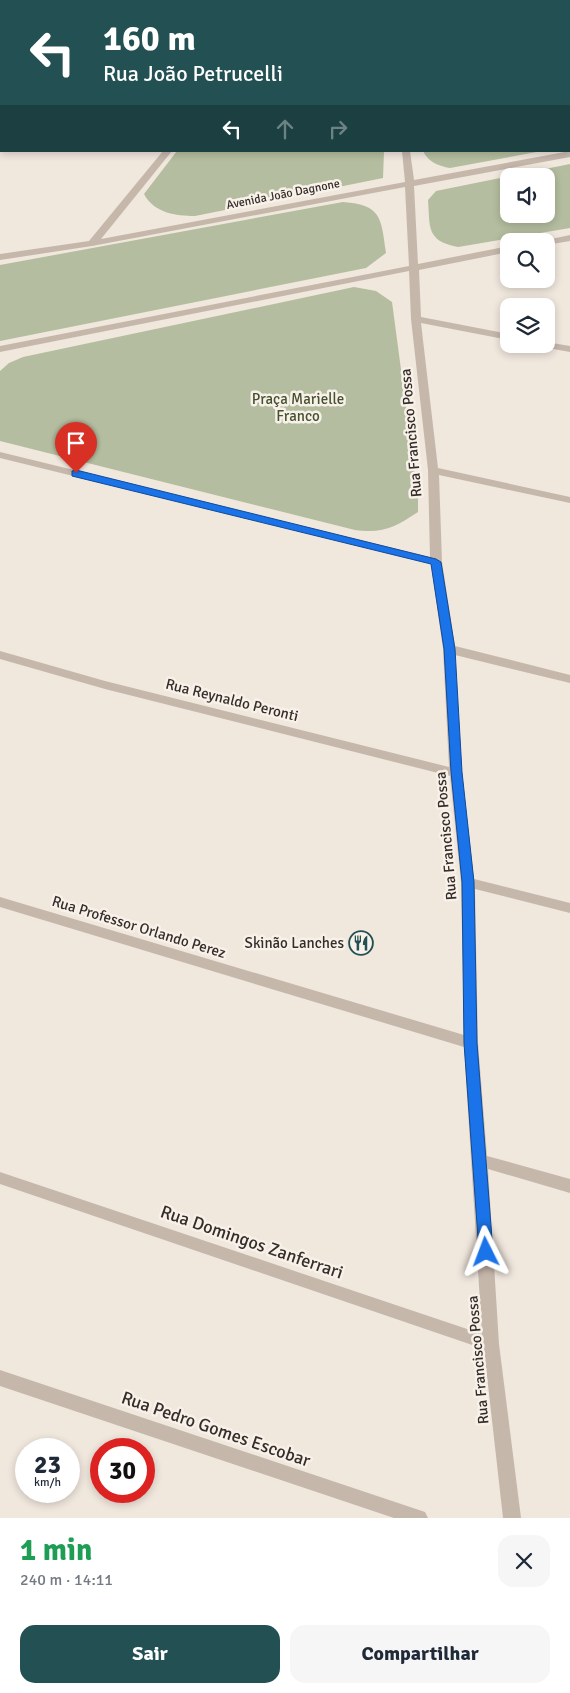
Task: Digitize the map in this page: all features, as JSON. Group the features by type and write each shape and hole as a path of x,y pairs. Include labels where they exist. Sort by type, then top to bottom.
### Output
{"street":[{"path":"92,243 167,152"},
{"name":"Rua Francisco Possa","path":"406,152 415,267 416,319 433,470 436,562 449,649 456,772 468,882 471,1043 491,1344 512,1518"},
{"name":"Avenida João Dagnone","path":"0,257 92,243 570,154"},
{"path":"555,240 570,238"},
{"path":"0,350 500,251"},
{"path":"416,319 500,335"},
{"path":"555,346 570,349"},
{"path":"0,455 436,562"},
{"path":"433,470 570,500"},
{"path":"449,649 570,679"},
{"name":"Rua Reynaldo Peronti","path":"0,655 106,686 456,772"},
{"path":"468,882 570,908"},
{"name":"Rua Professor Orlando Perez","path":"0,902 471,1043"},
{"path":"480,1160 570,1186"},
{"name":"Rua Domingos Zanferrari","path":"0,1178 491,1344"},
{"name":"Rua Pedro Gomes Escobar","path":"0,1378 419,1518"}],"green space":[{"path":"176,152 384,152 383,178 195,216 166,212 154,205 144,194"},
{"path":"424,152 537,152 450,168 434,163"},
{"path":"570,164 570,228 541,233 500,233 500,240 458,247 440,241 432,231 428,200 436,191 500,178 500,223 555,223 555,168 550,168"},
{"path":"343,202 365,206 372,210 380,222 386,253 366,268 0,341 0,265"},
{"name":"Praça Marielle Franco","path":"354,287 376,291 392,302 418,497 418,512 402,522 381,530 355,530 0,441 0,371 9,363 23,357"}],"place":[{"name":"Skinão Lanches","path":"361,943"}],"route":[{"path":"76,473 436,562 449,649 456,772 468,882 471,1043 486,1252"}]}
